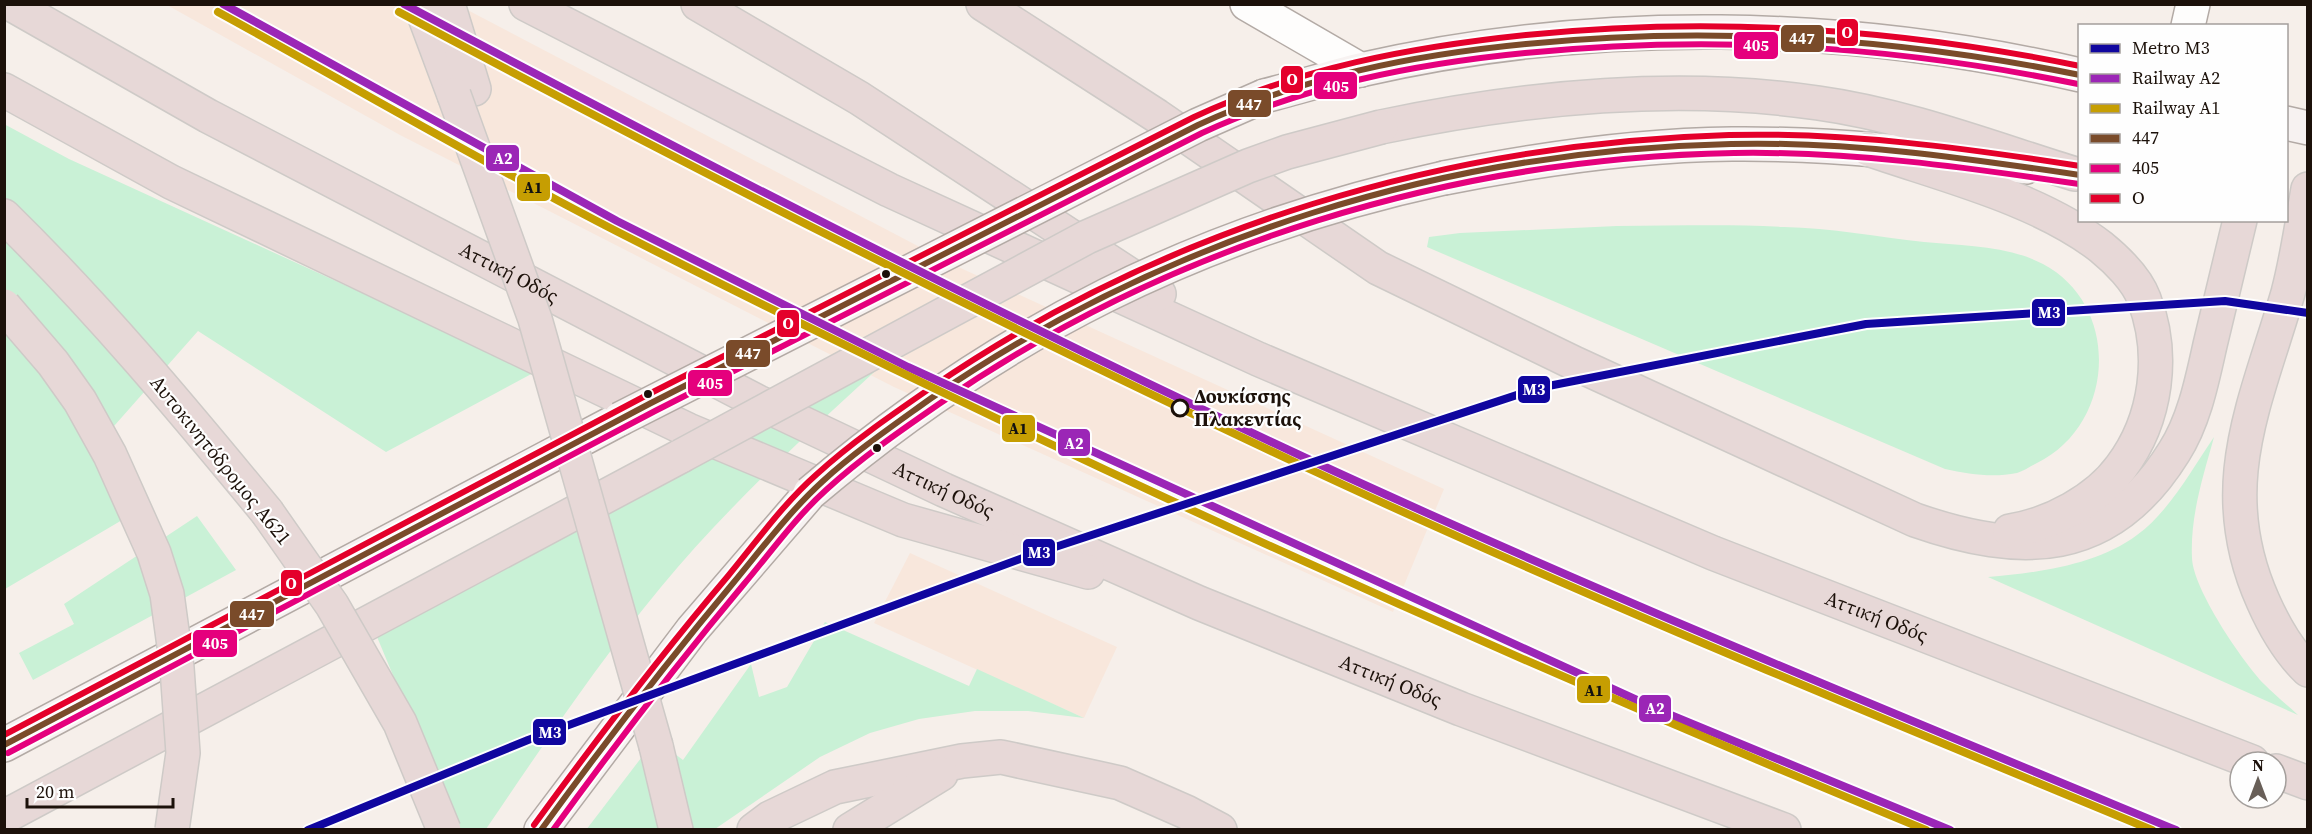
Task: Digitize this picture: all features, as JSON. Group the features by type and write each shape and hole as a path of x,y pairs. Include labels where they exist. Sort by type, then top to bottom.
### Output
{"highway":[{"name":"Αττική Οδός","path":"11,4 208,117 758,402 944,490 1199,603 1461,709 1784,830"},
{"path":"420,4 535,319"},
{"path":"448,4 474,89 535,319 656,746 676,830"},
{"name":"Αττική Οδός","path":"526,4 889,190 1258,359 1713,553 2228,753"},
{"path":"698,4 859,98 1258,359"},
{"path":"983,4 1133,99 1378,268 1574,363 1904,515 1972,537 2037,544 2069,540 2095,528 2126,507 2153,481 2175,452 2192,413 2240,222"},
{"path":"4,90 171,182 688,430 903,520 1199,603"},
{"path":"4,817 1086,237 1248,166 1287,152 1381,127 1439,115 1543,101 1641,94 1750,97 1818,103 1885,117 2077,174"},
{"path":"1868,149 2006,197 2058,221 2101,248 2124,269 2144,297 2154,338 2155,378 2148,416 2137,443 2120,468 2101,490 2048,520 2022,529 1972,537"},
{"path":"2307,189 2298,223 2288,291 2250,414 2241,452 2239,498 2243,541 2254,579 2275,626 2307,670"},
{"name":"Αυτοκινητόδρομος Α621","path":"4,216 74,286 267,512 332,605 400,723 444,830"},
{"path":"4,306 53,363 80,401 110,455 154,553 167,594 177,668 183,753 171,830"},
{"path":"754,830 770,818 835,787 962,762 1001,757 1120,783 1186,812 1220,830"},
{"path":"850,830 962,762"},
{"path":"2288,776 2307,783"}],"main road":[{"path":"4,746 620,419 1198,124 1264,96 1360,70 1455,52 1563,39 1642,33 1732,32 1821,36 1932,47 2078,75"},
{"path":"2288,123 2307,128"},
{"path":"541,830 692,630 810,493 864,447 951,384 1024,337 1183,258 1285,220 1377,193 1510,165 1612,150 1731,144 1868,149 2077,174"}],"street":[{"path":"1247,4 1360,70"},
{"path":"2188,24 2193,4"}],"shaded area":[{"path":"167,5 458,5 954,265 1444,489 1393,612 894,387 400,135"},
{"path":"910,553 1117,647 1084,718 874,623"}],"green space":[{"path":"4,124 69,159 535,372 386,452 198,331 107,434 151,503 5,589"},
{"path":"1617,226 1742,226 1819,229 1985,247 2015,253 2043,264 2069,283 2086,307 2096,335 2099,365 2094,394 2082,422 2063,445 2025,470 2017,473 1990,475 1945,469 1427,247 1429,237 1460,233"},
{"path":"898,350 776,464 688,555 637,616 592,676 486,829 457,829 375,632"},
{"path":"2214,437 2195,512 2192,542 2194,571 2209,605 2244,659 2264,684 2298,715 1988,577 2066,566 2104,554 2121,545 2149,525 2170,502"},
{"path":"197,516 236,570 33,680 19,653 74,624 64,604"},
{"path":"825,622 969,686 977,669 1084,718 1028,711 975,711 919,719 870,733 820,757 715,829 586,830 664,728 671,733 663,745 683,760 751,664 759,697 787,687"}],"metro line":[{"name":"Μ3","path":"308,830 528,740 1031,555 1538,388 1866,324 2225,301 2308,313"}],"rail line":[{"name":"A2","path":"223,4 617,221 908,367 1661,711 1950,830"},
{"name":"A2","path":"404,4 966,295 1308,459 1632,603 2176,830"},
{"name":"A1","path":"218,12 568,206 779,313 940,391 1103,469 1430,618 1926,830"},
{"name":"A1","path":"399,12 848,245 1074,357 1303,466 1619,607 2152,830"}],"transit line":[{"name":"Ο","path":"4,735 647,395 1194,117 1274,85 1356,62 1440,46 1526,35 1666,26 1735,26 1873,34 1942,42 2078,66"},
{"name":"447","path":"4,745 651,403 1198,125 1237,108 1317,81 1400,62 1483,49 1596,38 1666,36 1804,38 1873,44 2011,62 2078,75"},
{"name":"405","path":"8,753 655,411 1202,133 1280,102 1360,80 1442,64 1525,53 1665,44 1734,44 1872,52 1940,60 2078,84"},
{"name":"Ο","path":"534,825 678,637 782,510 830,462 932,387 1022,331 1116,281 1213,239 1313,204 1415,176 1518,155 1623,142 1729,135 1817,136 1949,147 2078,166"},
{"name":"447","path":"541,830 709,612 788,517 836,470 930,399 1020,342 1114,292 1212,249 1312,213 1415,185 1519,164 1625,150 1731,144 1819,145 1906,152 2078,175"},
{"name":"405","path":"553,830 599,767 719,614 794,524 839,478 939,404 1028,347 1121,298 1218,256 1318,220 1420,192 1524,172 1629,159 1734,153 1863,157 1950,166 2078,184"}],"place":[{"name":"Δουκίσσης Πλακεντίας","path":"1180,408"}]}
